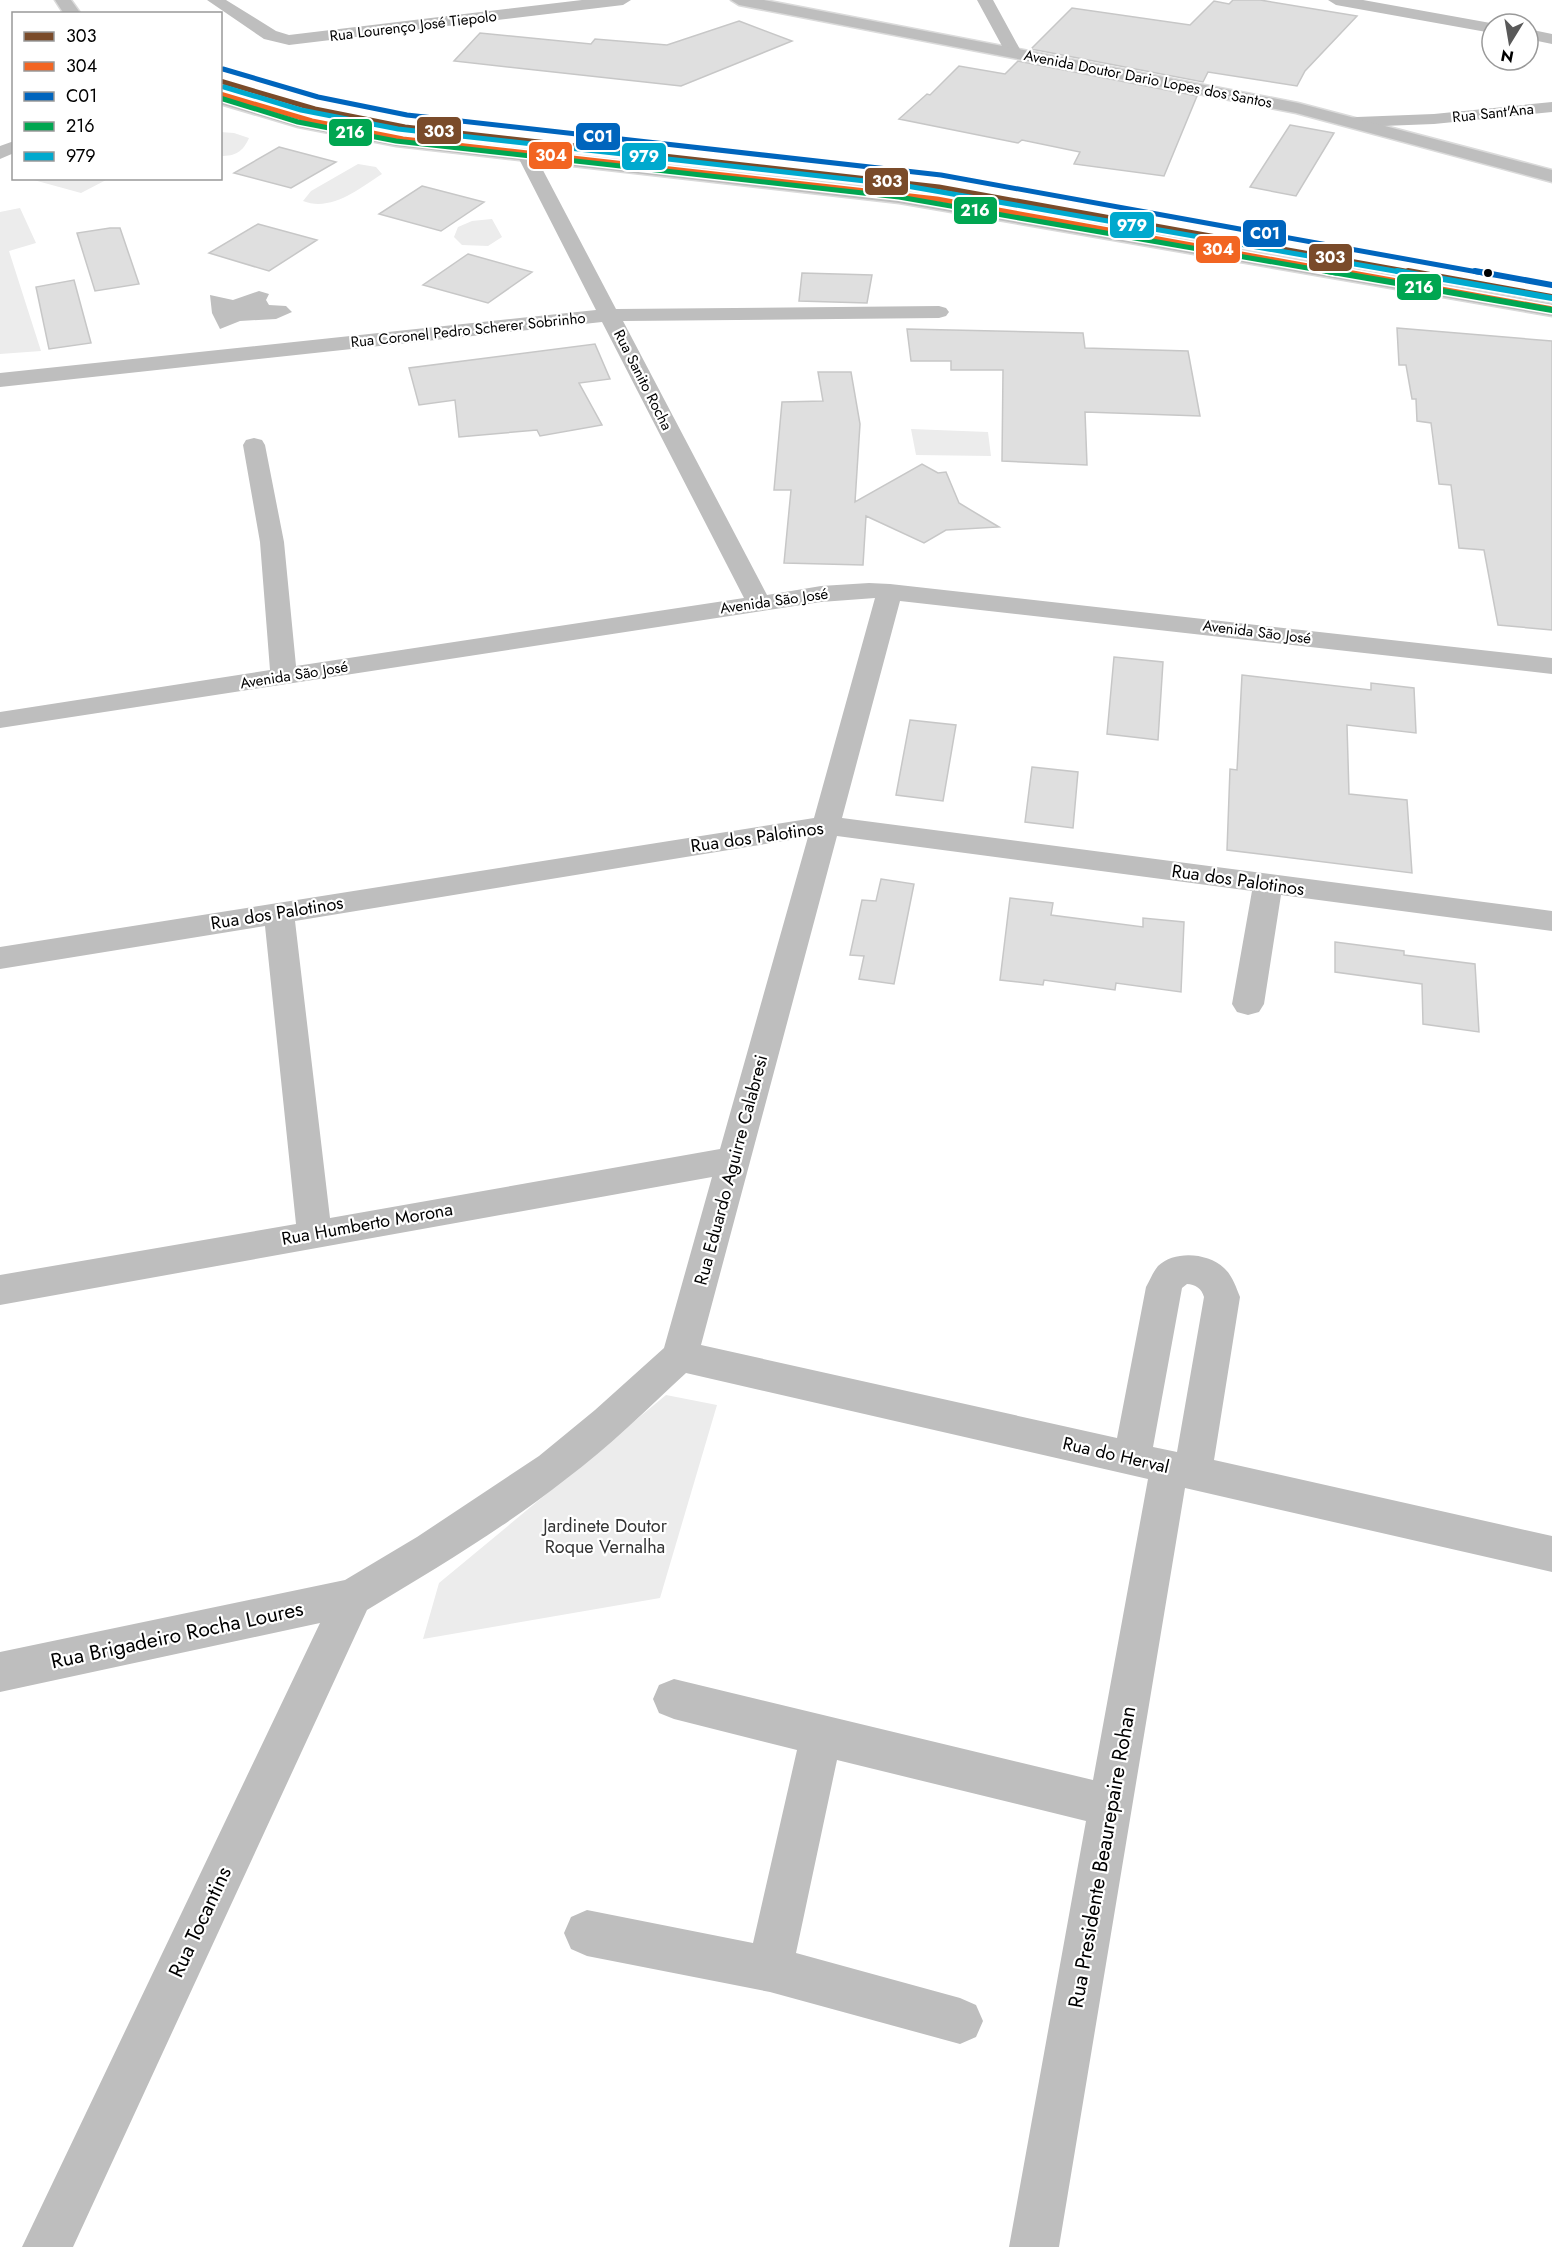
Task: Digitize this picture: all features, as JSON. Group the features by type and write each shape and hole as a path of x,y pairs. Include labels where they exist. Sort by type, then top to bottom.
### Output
{"street":[{"name":"Rua Lourenço José Tiepolo","path":"215,0 270,35 289,40 622,0"},
{"name":"Avenida Doutor Dario Lopes dos Santos","path":"739,0 1298,108 1552,176"},
{"path":"985,0 1014,53"},
{"path":"1344,1 1480,26"},
{"path":"222,99 298,122 361,135 527,157 789,184 927,201 1552,310"},
{"name":"Rua Sant'Ana","path":"1357,122 1434,119 1552,107"},
{"name":"Rua Sant'Ana","path":"1434,119 1429,129 1435,143"},
{"name":"Rua Sanito Rocha","path":"527,157 759,603"},
{"name":"Rua Coronel Pedro Scherer Sobrinho","path":"0,380 609,315 939,312"},
{"path":"255,446 272,542 284,676"},
{"name":"Avenida São José","path":"0,720 847,591 890,591 1552,666"},
{"name":"Rua Eduardo Aguirre Calabresi","path":"680,1356 890,591"},
{"name":"Rua dos Palotinos","path":"0,958 826,825 1552,921"},
{"path":"1248,1004 1268,884"},
{"path":"279,912 314,1233"},
{"name":"Rua Humberto Morona","path":"0,1290 734,1160"},
{"path":"353,1597 449,1538 552,1468 608,1422 680,1356"},
{"name":"Rua do Herval","path":"680,1356 1552,1554"},
{"name":"Rua Presidente Beaurepaire Rohan","path":"1034,2247 1111,1806 1165,1466"},
{"name":"Rua Brigadeiro Rocha Loures","path":"0,1672 353,1597"},
{"name":"Rua Tocantins","path":"47,2247 353,1597"},
{"path":"674,1699 1111,1806"},
{"path":"770,1969 821,1735"},
{"path":"587,1933 770,1969 960,2021"}],"green space":[{"path":"222,132 249,138 244,147 230,155 222,156"},
{"path":"358,164 376,167 382,174 354,192 334,201 313,204 303,201 311,191"},
{"path":"34,180 106,180 81,193"},
{"path":"20,208 36,243 9,251 41,351 0,354 0,212"},
{"path":"492,219 502,237 488,246 462,245 454,237 458,227 472,221"},
{"path":"911,429 988,432 991,456 916,455"},
{"name":"Jardinete Doutor Roque Vernalha","path":"666,1395 717,1405 660,1598 423,1639 439,1583"}],"shaded area":[{"path":"259,291 269,294 266,300 269,305 286,306 292,312 276,319 240,321 220,329 212,313 210,295 233,300"}],"building":[{"path":"1233,0 1260,0 1357,16 1305,71 1297,86 1208,72 1203,82 1031,49 1072,8 1190,25 1214,1 1229,4"},
{"path":"739,21 792,41 681,86 454,61 480,33 591,44 595,39 667,45"},
{"path":"1018,61 1197,96 1164,176 1074,164 1080,152 1022,140 1018,143 899,119 927,94 930,95 959,66 1005,74"},
{"path":"1290,125 1334,133 1296,196 1250,187"},
{"path":"279,147 336,162 291,188 234,173"},
{"path":"422,186 484,202 441,231 379,214"},
{"path":"258,224 317,240 269,271 209,253"},
{"path":"120,228 139,284 95,291 77,233"},
{"path":"468,254 532,272 488,303 423,285"},
{"path":"802,273 872,275 867,303 799,301"},
{"path":"74,280 91,343 49,349 36,287"},
{"path":"1397,328 1552,341 1552,630 1498,625 1484,550 1459,548 1451,485 1439,484 1431,423 1417,421 1416,399 1412,399 1406,365 1399,365"},
{"path":"907,329 1083,333 1085,348 1188,351 1200,416 1085,412 1087,465 1002,461 1003,370 951,370 951,361 911,361"},
{"path":"595,344 610,379 579,383 602,425 540,436 537,430 459,437 455,400 419,405 409,368"},
{"path":"818,372 851,372 860,424 855,502 922,464 938,473 946,472 959,503 999,527 946,530 924,543 866,516 863,565 784,563 791,490 774,490 782,402 823,401"},
{"path":"1114,657 1163,662 1158,740 1107,734"},
{"path":"1242,675 1371,690 1371,683 1414,688 1416,733 1347,725 1349,794 1407,800 1412,873 1227,850 1230,769 1237,770"},
{"path":"910,720 956,725 943,801 896,795"},
{"path":"1032,767 1078,772 1073,828 1025,822"},
{"path":"881,879 914,884 894,984 859,979 864,956 850,955 862,900 876,901"},
{"path":"1010,898 1053,903 1051,915 1143,927 1143,918 1184,922 1181,992 1116,983 1115,990 1044,980 1043,985 1000,980"},
{"path":"1335,942 1404,951 1404,955 1475,964 1479,1032 1423,1024 1422,984 1335,972"}],"transit line":[{"name":"C01","path":"223,69 318,97 407,115 941,175 1552,285"},
{"name":"303","path":"222,82 315,109 405,127 939,187 1552,297"},
{"name":"979","path":"224,87 301,110 398,129 901,185 1552,298"},
{"name":"304","path":"222,95 312,121 403,139 937,199 1550,309"},
{"name":"216","path":"222,99 298,122 396,141 899,197 1552,310"}]}
